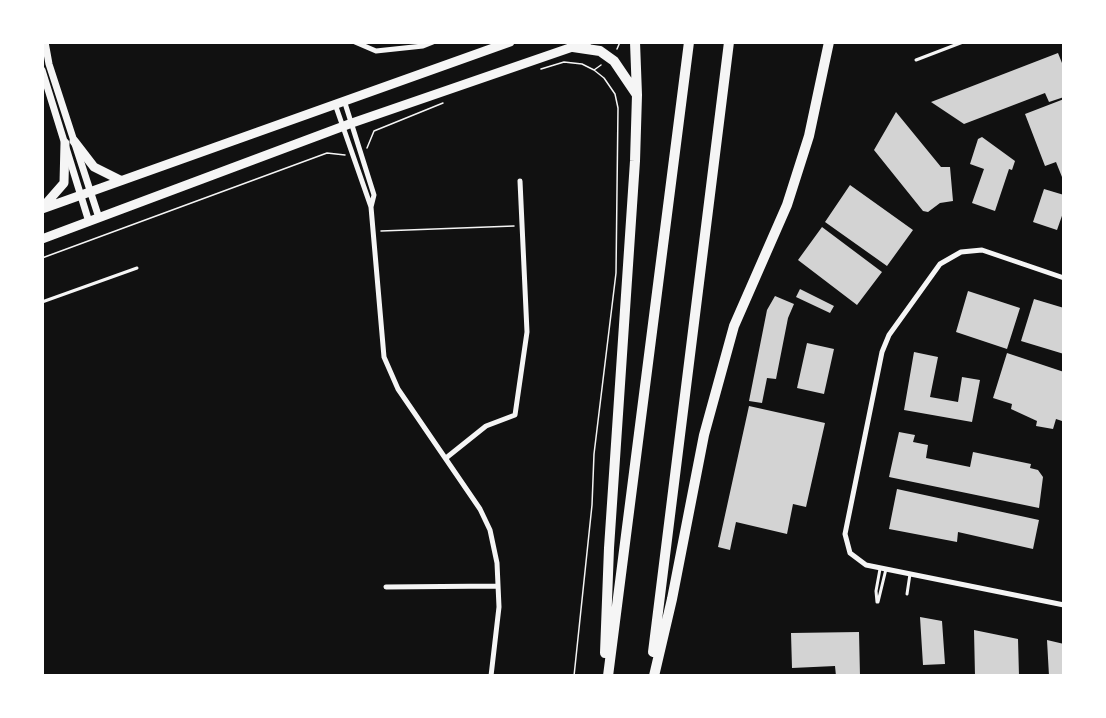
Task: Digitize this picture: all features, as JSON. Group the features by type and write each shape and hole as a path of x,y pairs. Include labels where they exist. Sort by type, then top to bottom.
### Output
{"highway":[{"path":"42,209 339,101 510,42"},
{"path":"42,239 347,124 587,42"},
{"path":"607,676 609,548 633,204 638,95 635,42"},
{"path":"607,676 689,42"},
{"path":"652,676 729,42"},
{"path":"652,676 704,435 731,337 787,205 809,136 821,86 827,42"},
{"path":"573,47 600,51 610,58 638,95"},
{"path":"69,142 94,167 120,180"},
{"path":"42,209 64,183 69,142"}],"street":[{"path":"355,42 362,48 386,51 433,42"},
{"path":"46,43 69,142"},
{"path":"42,70 86,193 99,218"},
{"path":"339,101 374,195 371,207"},
{"path":"339,101 371,207 375,231 384,357 398,389 480,509 490,530 499,607 491,676"},
{"path":"446,458 486,426 515,415 527,332 524,226 520,181"},
{"path":"86,193 89,222"},
{"path":"1064,278 982,250 961,252 940,264 889,335 882,352 845,534 850,553 866,565 1064,605"},
{"path":"386,586 498,586"}],"lane":[{"path":"916,60 954,43 963,42"},
{"path":"42,302 137,268"},
{"path":"883,568 878,602 876,591 883,568"},
{"path":"907,594 910,574"}],"path":[{"path":"594,70 610,58 620,42"},
{"path":"536,71 564,62 582,64 604,78 615,94 618,108 616,273 594,454 592,505 574,676"},
{"path":"364,149 368,148 368,139 374,131 449,100"},
{"path":"42,258 327,153 344,156"},
{"path":"375,231 524,226"},
{"path":"78,236 80,243"}],"building":[{"path":"1058,53 1064,68 1064,97 1049,102 1045,93 964,124 931,102"},
{"path":"1064,99 1064,182 1056,162 1045,166 1025,114"},
{"path":"896,112 941,167 950,167 953,201 940,203 928,212 923,211 874,150"},
{"path":"982,137 1015,161 1012,170 1009,169 995,211 972,203 984,169 970,164 978,139"},
{"path":"850,185 913,230 887,266 825,222"},
{"path":"1044,189 1064,195 1064,210 1057,230 1033,222"},
{"path":"822,227 882,272 857,305 798,260"},
{"path":"800,289 834,306 830,313 796,297"},
{"path":"968,291 1020,308 1007,349 956,332"},
{"path":"775,296 794,304 788,318 776,379 767,378 762,403 749,401 767,310"},
{"path":"1034,299 1064,308 1064,354 1021,341"},
{"path":"807,343 834,349 824,394 797,388"},
{"path":"914,352 938,357 930,397 958,402 962,377 980,380 972,422 904,410"},
{"path":"1007,353 1064,372 1064,413 1062,421 1056,419 1053,429 1036,426 1037,421 1011,409 1012,404 993,398"},
{"path":"749,406 825,423 806,507 793,504 787,534 736,522 730,550 718,547"},
{"path":"899,432 915,435 913,442 928,445 926,458 970,467 973,452 1031,464 1030,468 1038,470 1043,477 1039,508 889,477"},
{"path":"897,489 1039,520 1033,549 958,532 957,542 889,529"},
{"path":"920,617 942,621 945,664 923,665"},
{"path":"974,630 1018,639 1019,676 975,676"},
{"path":"859,632 860,676 836,676 835,666 792,668 791,633"},
{"path":"1047,640 1064,644 1064,676 1049,676"}]}
